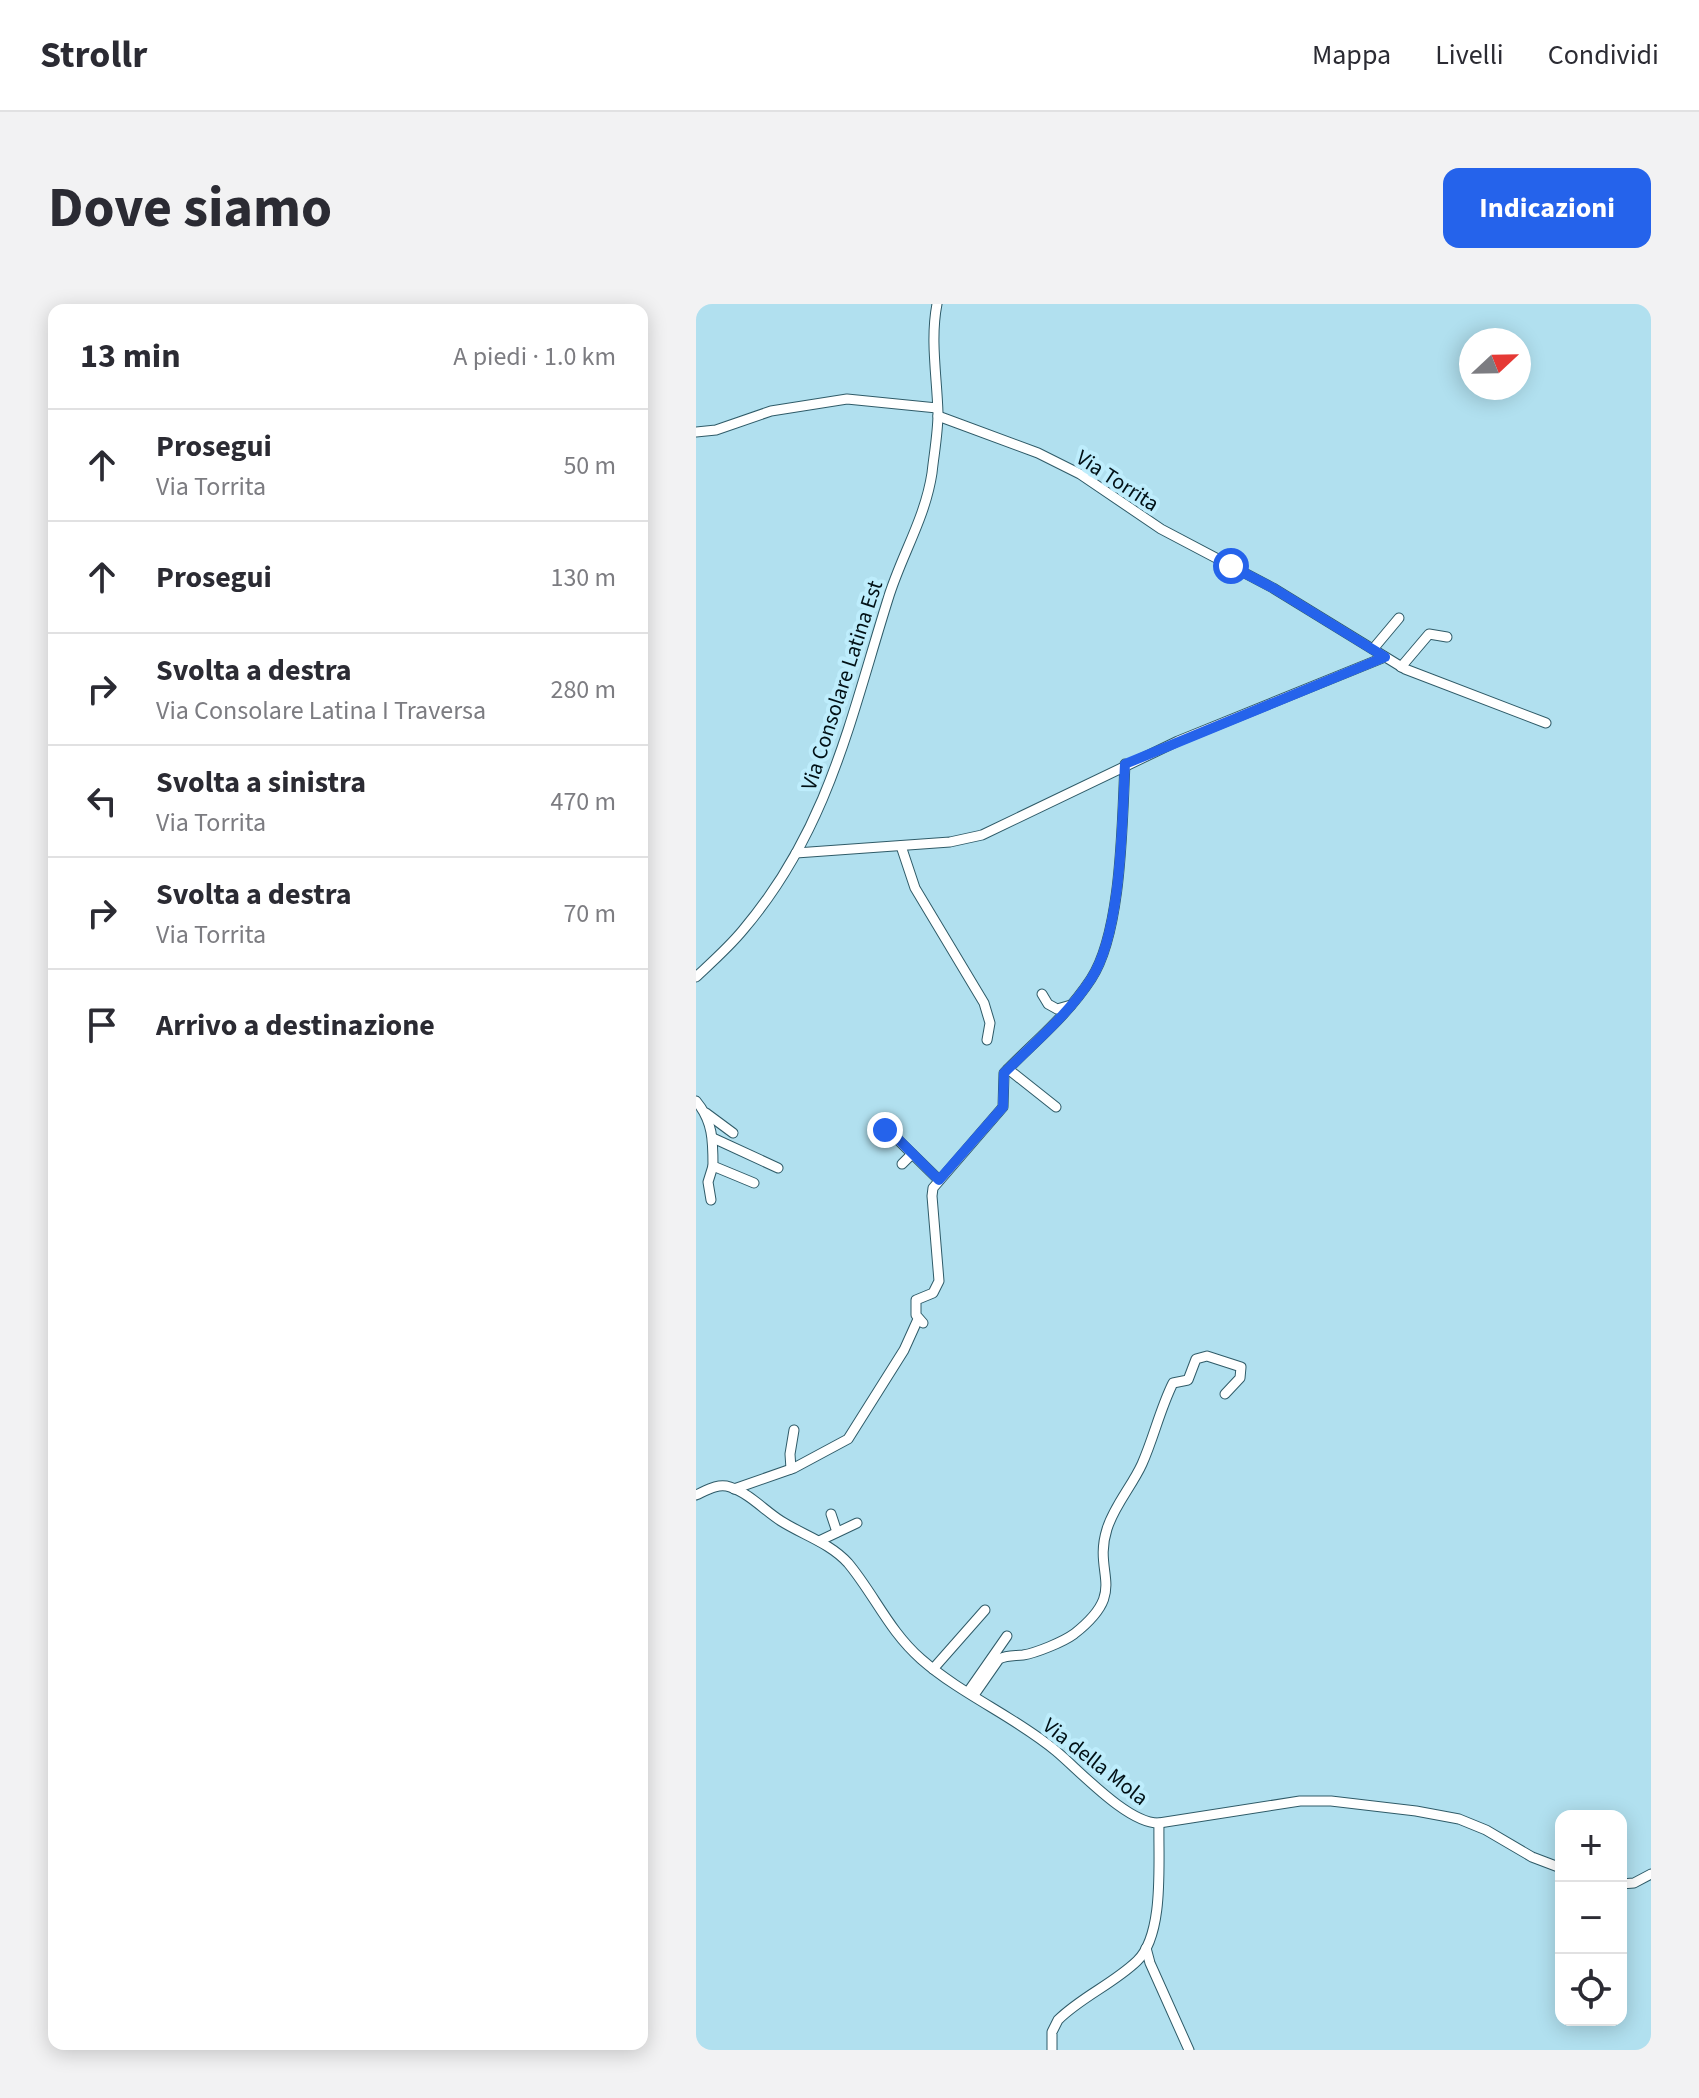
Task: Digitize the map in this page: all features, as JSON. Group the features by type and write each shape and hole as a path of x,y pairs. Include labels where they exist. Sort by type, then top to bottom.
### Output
{"street":[{"name":"Via Consolare Latina Est","path":"696,977 744,929 796,853 822,804 838,763 891,588 923,512 932,471 938,412 934,328 937,304"},
{"name":"Via Torrita","path":"696,432 716,430 771,411 847,399 938,412 1038,453 1080,474 1161,529 1273,588 1401,667 1546,723"},
{"path":"1373,649 1399,618"},
{"path":"1401,667 1428,634 1447,637"},
{"path":"796,853 953,842 982,835 1014,822 1125,764 1385,657"},
{"path":"696,1495 718,1486 734,1489 791,1469 851,1437 904,1350 920,1321 916,1300 933,1293 938,1284 932,1194 939,1180 1003,1107 1002,1079 1008,1069 1049,1032 1091,979 1104,952 1117,883 1125,764"},
{"path":"901,846 916,890 984,1003 990,1023 987,1040"},
{"path":"1042,994 1048,1004 1057,1009 1071,1005"},
{"path":"1008,1069 1056,1107"},
{"path":"696,1101 706,1113 733,1133"},
{"path":"706,1113 713,1138 713,1166 708,1182 711,1200"},
{"path":"874,1136 882,1130 889,1131 939,1180"},
{"path":"713,1138 778,1168"},
{"path":"902,1164 912,1154"},
{"path":"713,1166 754,1183"},
{"path":"971,1694 999,1659 1028,1654 1067,1639 1084,1625 1104,1599 1108,1586 1104,1554 1107,1529 1140,1469 1158,1414 1173,1383 1188,1380 1196,1359 1207,1356 1241,1367 1240,1378 1225,1394"},
{"path":"791,1469 794,1430"},
{"name":"Via della Mola","path":"734,1489 846,1561 897,1634 933,1669 1042,1740 1132,1814 1148,1823 1300,1801 1331,1801 1463,1820 1532,1857 1555,1866"},
{"path":"831,1514 837,1532"},
{"path":"819,1541 857,1523"},
{"path":"933,1669 985,1610"},
{"path":"971,1694 1007,1636"},
{"path":"1052,2050 1052,2032 1058,2020 1132,1965 1146,1948 1156,1908 1159,1823"},
{"path":"1627,1883 1651,1874"},
{"path":"1146,1948 1189,2050"}],"route":[{"path":"885,1130 893,1134 939,1180 1003,1107 1004,1073 1049,1032 1095,973 1104,952 1118,875 1125,764 1385,657 1273,588 1231,566"}]}
